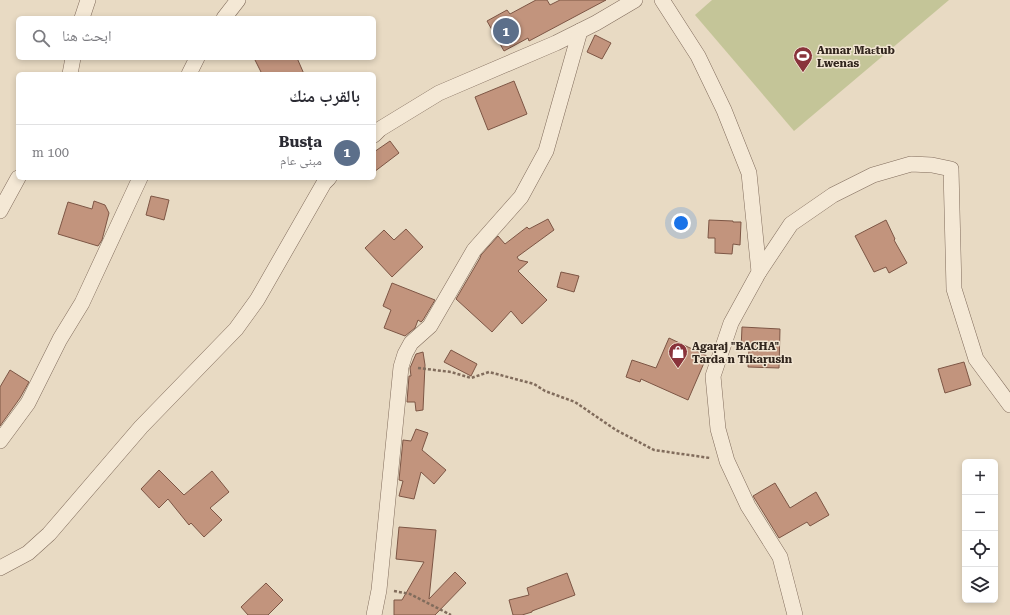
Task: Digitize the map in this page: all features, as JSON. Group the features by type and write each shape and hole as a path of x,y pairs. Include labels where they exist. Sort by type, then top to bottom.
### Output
{"street":[{"path":"83,16 88,0"},
{"path":"226,16 238,0"},
{"path":"376,132 439,93 580,31 635,0"},
{"path":"662,0 698,56 724,110 749,172 759,272"},
{"path":"374,615 379,590 401,367 405,354 412,343 430,326 474,250 521,197 546,151 580,31"},
{"path":"70,72 73,60"},
{"path":"190,72 196,60"},
{"path":"795,615 780,557 748,506 727,461 718,429 713,376 731,323 759,272 791,224 833,195 873,175 911,164 932,165 950,169 954,289 976,359 1010,405"},
{"path":"0,211 17,180"},
{"path":"0,441 28,403 60,339 82,302 139,180"},
{"path":"0,568 28,553 49,534 141,427 236,329 257,300 327,180"}],"path":[{"path":"401,367 452,372 471,378 489,372 534,384 546,391 575,402 616,430 654,450 727,461"},
{"path":"379,590 410,594 451,615"}],"green space":[{"name":"Annar Maɛtub Lwenas","path":"712,0 949,0 794,131 695,15"}],"building":[{"path":"536,0 547,0 550,5 560,0 606,0 529,41 528,38 504,51 487,21 507,10 510,14"},
{"path":"595,35 611,43 602,59 587,52"},
{"path":"255,60 298,60 303,72 261,72"},
{"path":"514,81 527,114 488,130 475,97"},
{"path":"390,141 399,153 376,170 376,151"},
{"path":"151,196 169,200 164,220 146,215"},
{"path":"94,201 105,205 109,213 102,240 98,246 58,234 68,202 92,209"},
{"path":"548,219 554,230 517,257 519,260 528,262 518,271 547,300 522,324 511,311 492,332 456,299 481,255 498,236 505,244 527,227 529,229"},
{"path":"709,220 741,222 740,245 733,244 732,254 715,253 715,238 708,238"},
{"path":"886,220 895,239 894,240 907,263 889,273 886,267 874,272 855,236"},
{"path":"406,229 423,247 392,277 365,248 384,230 394,240"},
{"path":"561,272 579,276 574,292 557,287"},
{"path":"392,283 435,300 423,320 421,322 418,320 415,328 405,336 384,328 391,310 383,306"},
{"path":"742,327 780,329 779,368 748,367 749,350 741,350"},
{"name":"Agaṛaj \"BACHA\" Tarda n Tikaṛusin","path":"669,338 707,356 688,400 641,379 640,382 626,377 632,360 656,368"},
{"path":"451,350 477,364 471,376 444,362"},
{"path":"423,352 425,365 423,410 416,411 415,402 407,402 409,376 411,376 410,368 416,354"},
{"path":"964,362 971,385 945,393 938,369"},
{"path":"10,370 29,382 20,398 0,426 0,387"},
{"path":"416,429 428,433 422,450 446,470 434,484 421,472 414,499 399,496 403,481 399,480 403,440 411,441"},
{"path":"159,470 184,495 212,471 229,492 210,508 222,520 204,537 191,523 189,525 168,499 159,508 141,489"},
{"path":"775,483 790,508 816,492 829,515 810,526 807,522 779,538 753,496"},
{"path":"399,527 436,530 429,599 455,572 466,583 435,615 394,615 394,600 402,600 424,562 396,559"},
{"path":"567,573 575,595 532,612 522,615 513,615 509,600 529,595 527,588"},
{"path":"266,583 283,600 268,615 248,615 241,607"}],"place":[{"name":"Busṭa","path":"506,31"},
{"name":"Annar Maɛtub Lwenas","path":"803,73"},
{"name":"Agaṛaj \"BACHA\" Tarda n Tikaṛusin","path":"678,369"}]}
